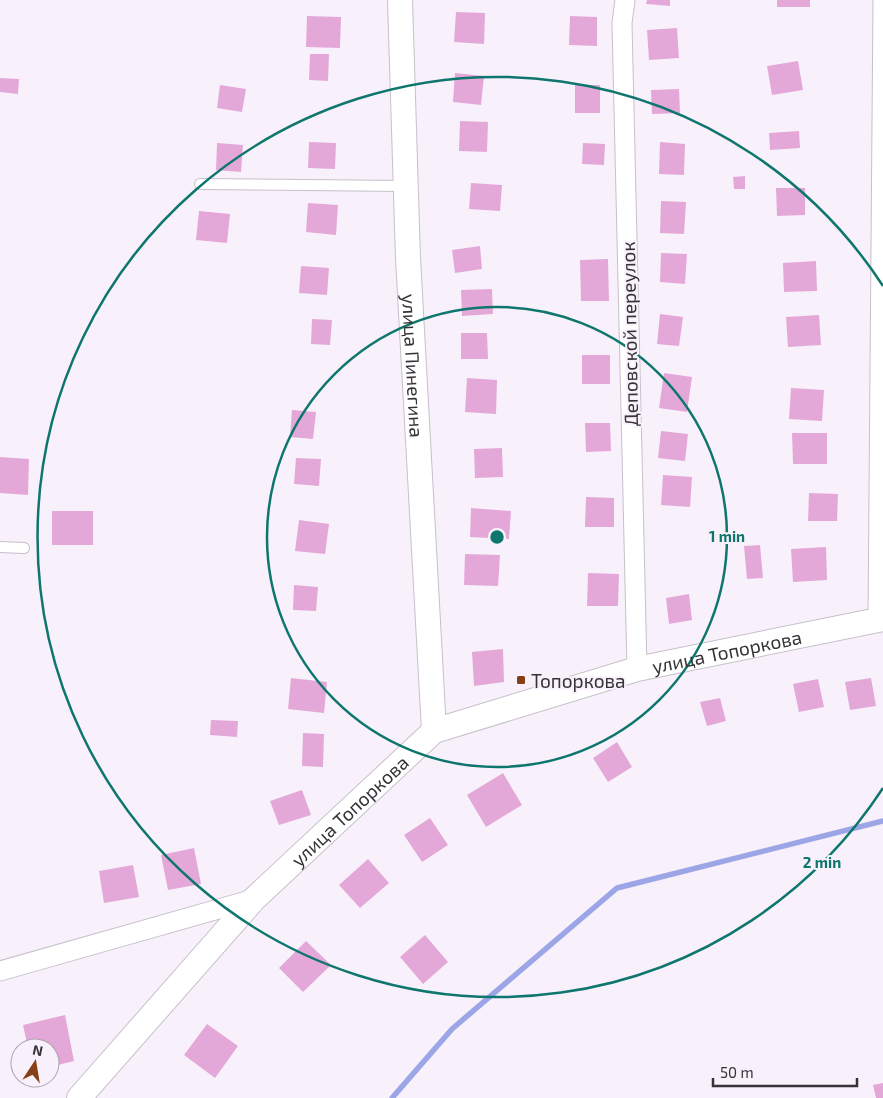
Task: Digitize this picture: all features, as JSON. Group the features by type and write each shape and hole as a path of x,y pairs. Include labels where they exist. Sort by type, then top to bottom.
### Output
{"street":[{"name":"улица Пинегина","path":"400,0 405,186 434,731"},
{"name":"Деповской переулок","path":"625,0 622,33 638,669"},
{"path":"881,619 883,0"},
{"name":"улица Топоркова","path":"79,1098 254,899 434,731 638,669 881,619"},
{"name":"улица Топоркова","path":"0,971 254,899"}],"lane":[{"path":"200,184 405,186"},
{"path":"0,547 24,548"}],"building":[{"path":"647,0 670,0 670,6 646,4"},
{"path":"777,0 810,0 810,7 777,7"},
{"path":"456,12 485,13 484,44 454,42"},
{"path":"307,16 341,17 340,48 306,47"},
{"path":"570,16 597,17 597,46 569,45"},
{"path":"677,28 679,58 649,60 647,30"},
{"path":"310,54 329,54 328,81 309,80"},
{"path":"798,61 803,90 772,95 767,66"},
{"path":"455,73 484,76 481,105 453,102"},
{"path":"0,78 19,79 18,94 0,92"},
{"path":"220,85 246,89 242,112 217,108"},
{"path":"575,85 600,85 600,113 575,113"},
{"path":"679,89 680,113 652,114 651,90"},
{"path":"460,121 488,122 487,152 459,151"},
{"path":"799,131 800,148 770,150 769,133"},
{"path":"309,142 336,143 335,169 308,168"},
{"path":"660,142 685,144 684,175 659,174"},
{"path":"217,143 243,145 241,172 216,170"},
{"path":"583,143 605,144 604,165 582,164"},
{"path":"745,176 745,189 734,189 733,177"},
{"path":"471,183 502,185 500,211 469,209"},
{"path":"776,188 805,188 805,215 777,216"},
{"path":"661,201 686,202 684,234 660,233"},
{"path":"308,203 338,205 336,235 306,232"},
{"path":"199,211 230,214 227,243 196,240"},
{"path":"480,246 482,269 455,273 452,250"},
{"path":"661,253 687,254 685,284 660,282"},
{"path":"608,259 609,301 581,301 580,260"},
{"path":"816,261 817,291 784,292 783,263"},
{"path":"301,266 329,268 327,295 299,293"},
{"path":"492,289 493,314 462,316 461,290"},
{"path":"660,314 683,317 679,346 657,344"},
{"path":"819,315 821,345 788,347 786,317"},
{"path":"312,319 332,320 330,345 311,344"},
{"path":"461,333 487,333 488,359 461,359"},
{"path":"582,355 610,355 610,384 582,384"},
{"path":"664,373 692,377 687,412 659,408"},
{"path":"467,378 497,380 496,414 465,412"},
{"path":"791,388 824,390 822,421 789,419"},
{"path":"292,410 316,412 313,439 290,437"},
{"path":"585,423 610,423 611,451 586,452"},
{"path":"661,431 688,434 685,461 658,458"},
{"path":"792,433 827,433 827,464 793,464"},
{"path":"502,448 503,477 475,478 474,449"},
{"path":"0,457 29,459 28,495 0,493"},
{"path":"296,458 321,459 319,486 294,484"},
{"path":"663,475 692,477 690,507 661,505"},
{"path":"809,493 838,494 837,521 808,521"},
{"path":"586,497 614,498 614,527 585,527"},
{"path":"471,508 511,511 509,539 470,537"},
{"path":"52,511 93,511 93,545 52,545"},
{"path":"299,520 329,524 325,554 295,551"},
{"path":"760,545 763,578 747,579 744,546"},
{"path":"826,547 827,580 793,582 791,549"},
{"path":"465,554 500,555 498,586 464,585"},
{"path":"588,573 619,574 618,606 587,606"},
{"path":"294,585 318,587 316,611 293,610"},
{"path":"689,594 692,620 669,624 666,598"},
{"path":"503,649 504,682 474,686 472,652"},
{"path":"291,678 327,682 324,713 288,709"},
{"path":"871,678 876,706 850,710 845,682"},
{"path":"818,679 824,707 799,712 793,684"},
{"path":"720,698 726,721 707,726 700,702"},
{"path":"211,720 238,721 237,737 210,735"},
{"path":"303,733 324,734 323,767 302,766"},
{"path":"617,742 632,767 608,782 593,758"},
{"path":"503,773 522,805 486,827 467,795"},
{"path":"302,790 311,815 279,825 270,801"},
{"path":"430,818 448,845 422,862 404,835"},
{"path":"194,848 201,884 168,890 161,855"},
{"path":"368,859 389,883 360,908 339,885"},
{"path":"133,865 139,897 104,903 99,871"},
{"path":"425,935 448,962 423,984 400,957"},
{"path":"306,941 331,965 303,992 279,968"},
{"path":"65,1015 74,1061 60,1064 60,1038 26,1038 23,1025"},
{"path":"207,1024 238,1046 215,1078 184,1055"},
{"path":"883,1083 883,1098 876,1098 873,1085"}],"waterway":[{"path":"392,1098 452,1029 617,888 883,821"}],"place":[{"name":"Топоркова","path":"521,680"}]}
